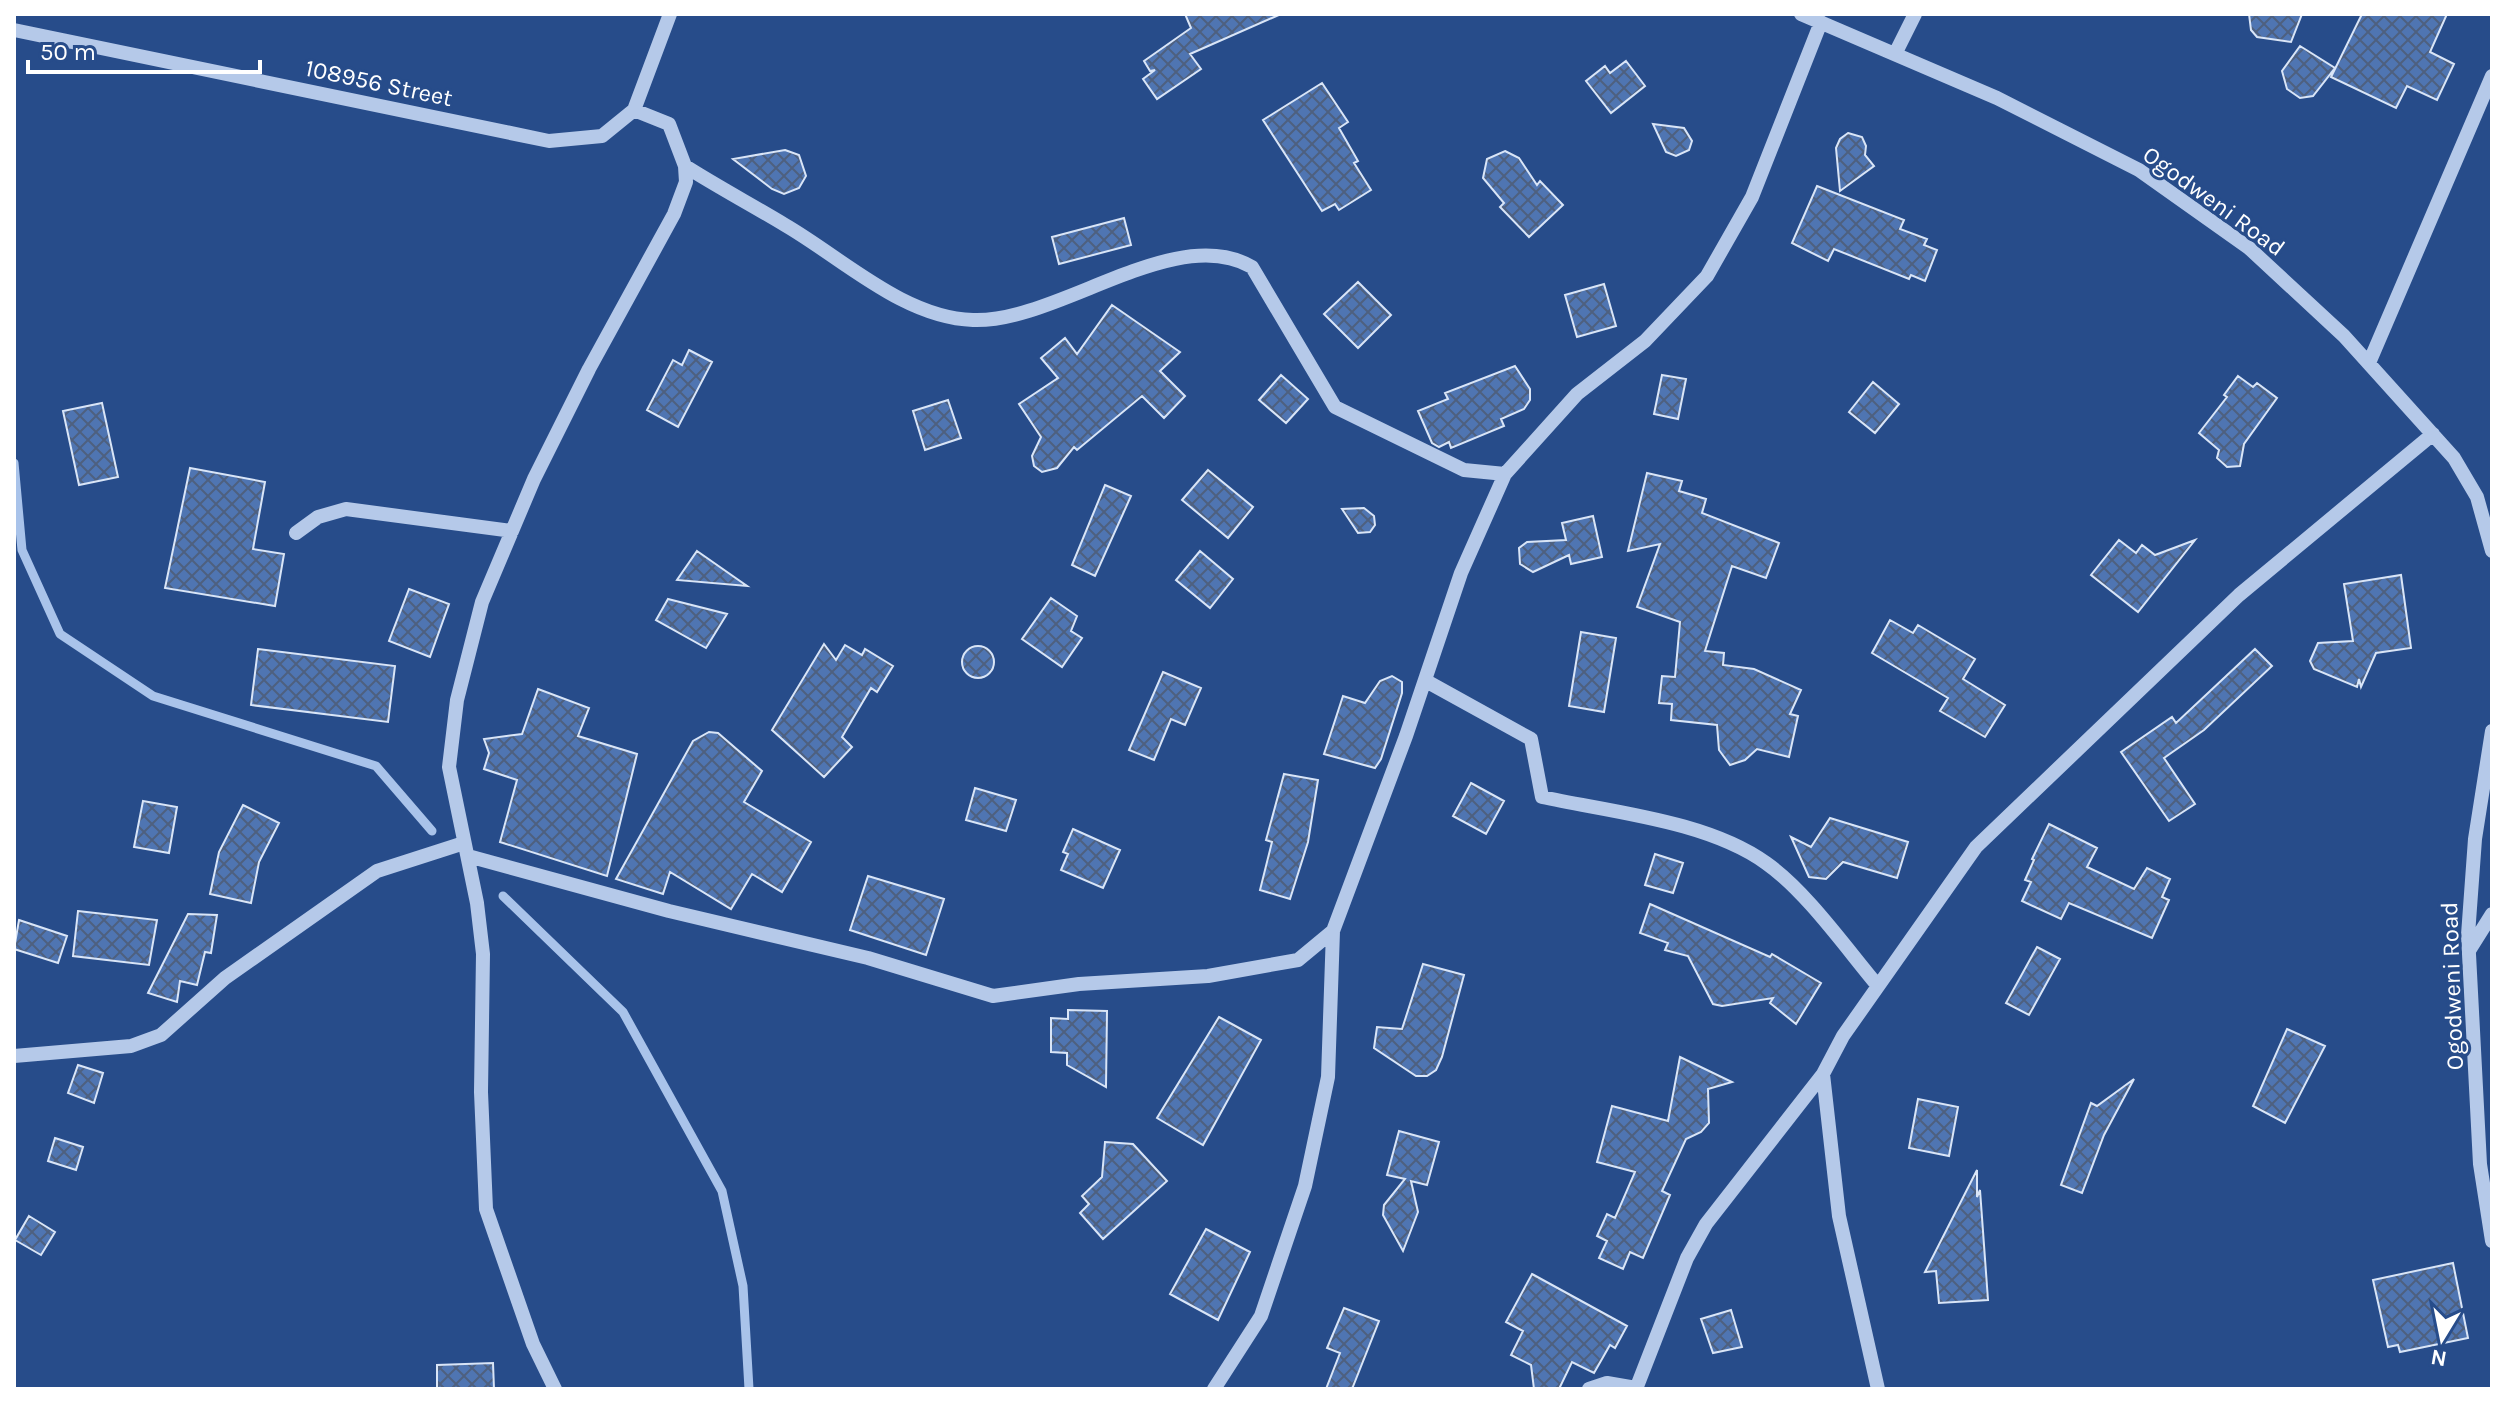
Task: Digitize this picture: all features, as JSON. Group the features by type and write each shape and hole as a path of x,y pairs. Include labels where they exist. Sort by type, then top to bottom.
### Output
{"street":[{"path":"555,1389 533,1344 486,1209 481,1092 483,954 449,767 457,700 482,602 589,369 674,214 686,182 685,166 669,124 634,110 670,14"},
{"name":"Ogodweni Road","path":"1801,14 1997,98 2139,170 2249,248 2369,363 2454,458 2488,521 2492,551"},
{"path":"1895,54 1915,14"},
{"path":"1214,1389 1261,1316 1305,1186 1328,1077 1333,931 1426,681 1461,573 1505,474 1577,394 1645,341 1707,276 1752,197 1821,22"},
{"name":"108956 Street","path":"14,30 549,141 602,136 634,110"},
{"path":"2369,363 2492,76"},
{"path":"685,166 787,225 878,285 944,317 1000,319 1198,252 1234,256 1252,267 1307,366 1335,407 1464,470 1505,474"},
{"path":"1589,1389 1607,1383 1636,1388 1687,1258 1706,1224 1823,1074 1843,1036 1976,847 2239,595 2433,434"},
{"path":"296,533 318,517 346,509 512,531"},
{"path":"1426,681 1531,739 1542,797 1712,836 1765,862 1824,921 1878,986"},
{"name":"Ogodweni Road","path":"2492,731 2475,839 2469,950 2480,1164 2492,1241"},
{"path":"14,1056 131,1046 161,1035 225,978 377,871 466,849 669,911 868,958 993,996 1079,984 1208,976 1275,965 1298,960 1333,931"},
{"path":"2469,950 2492,914"},
{"path":"1823,1074 1839,1216 1878,1389"}],"building":[{"path":"1185,14 1281,14 1190,54 1201,69 1157,99 1143,79 1155,70 1150,71 1144,61 1191,28"},
{"path":"2249,14 2302,14 2291,42 2257,37 2251,30"},
{"path":"2362,14 2447,14 2430,52 2454,64 2437,100 2407,86 2396,108 2331,77"},
{"path":"2300,46 2335,68 2313,96 2300,98 2287,89 2282,71"},
{"path":"1626,61 1645,86 1611,113 1586,81 1605,66 1610,73"},
{"path":"1322,83 1348,122 1339,128 1358,161 1354,163 1371,190 1339,210 1335,204 1322,211 1263,120"},
{"path":"1653,124 1684,128 1692,141 1689,150 1676,156 1666,152"},
{"path":"1848,133 1862,137 1866,146 1865,155 1874,166 1840,191 1836,148 1840,139"},
{"path":"785,150 799,155 806,176 799,188 784,194 772,189 733,159"},
{"path":"1505,151 1519,158 1537,185 1540,181 1563,205 1529,237 1500,207 1504,203 1483,178 1487,159"},
{"path":"1817,186 1904,220 1900,229 1927,239 1924,245 1937,250 1925,281 1911,275 1909,279 1834,249 1828,261 1792,243"},
{"path":"1124,218 1131,245 1059,264 1052,237"},
{"path":"1358,282 1391,315 1358,348 1324,314"},
{"path":"1604,284 1616,326 1577,337 1565,295"},
{"path":"1112,305 1180,352 1160,371 1185,396 1164,418 1142,396 1077,450 1074,447 1057,468 1042,472 1034,466 1032,456 1041,437 1019,404 1058,378 1041,358 1065,338 1077,354"},
{"path":"689,350 712,362 678,427 647,410 673,360 682,365"},
{"path":"1515,366 1530,389 1530,400 1524,409 1501,419 1504,426 1451,448 1449,442 1439,447 1432,443 1418,411 1448,399 1445,393"},
{"path":"1281,375 1308,399 1286,423 1259,400"},
{"path":"1662,375 1686,379 1678,419 1654,414"},
{"path":"2238,376 2253,387 2257,383 2277,398 2244,444 2240,466 2227,467 2217,458 2219,450 2199,433 2227,397 2224,395"},
{"path":"1873,382 1899,404 1875,433 1849,412"},
{"path":"948,400 961,438 925,450 913,411"},
{"path":"102,403 118,477 79,485 63,411"},
{"path":"190,468 265,482 253,549 284,554 275,606 165,588"},
{"path":"1208,470 1253,507 1228,538 1182,500"},
{"path":"1647,473 1682,481 1679,491 1706,499 1702,513 1779,543 1766,578 1732,566 1705,651 1724,653 1723,665 1754,669 1801,690 1790,714 1798,716 1789,757 1757,749 1745,760 1730,765 1719,750 1717,725 1671,720 1672,704 1659,703 1662,676 1675,677 1680,622 1637,607 1660,544 1628,551"},
{"path":"1105,485 1131,496 1095,576 1072,565"},
{"path":"1364,508 1374,516 1375,525 1370,532 1358,533 1342,509"},
{"path":"1593,516 1602,557 1571,564 1569,555 1533,572 1520,564 1519,548 1527,542 1566,540 1562,523"},
{"path":"2119,540 2136,553 2142,545 2155,555 2195,540 2138,612 2091,575"},
{"path":"697,551 747,586 677,580"},
{"path":"1200,551 1233,579 1210,608 1176,580"},
{"path":"2401,575 2411,648 2376,653 2361,687 2359,679 2357,687 2314,669 2310,661 2318,643 2353,641 2344,584"},
{"path":"409,589 449,604 430,657 389,641"},
{"path":"1051,598 1077,616 1071,631 1082,638 1062,667 1022,639"},
{"path":"668,599 727,614 706,648 656,620"},
{"path":"1890,620 1913,633 1918,625 1975,659 1963,679 2005,705 1985,737 1940,711 1948,698 1872,653"},
{"path":"1581,632 1616,638 1604,712 1569,706"},
{"path":"824,644 836,660 845,645 862,655 865,649 893,666 877,692 871,688 842,737 852,747 824,777 772,730"},
{"path":"978,646 989,651 994,662 989,673 978,678 967,673 962,662 967,651"},
{"path":"258,649 395,666 388,722 251,705"},
{"path":"2255,649 2272,666 2204,730 2164,758 2195,804 2169,821 2121,752 2172,717 2176,723"},
{"path":"1163,672 1201,688 1185,725 1171,719 1154,760 1129,750"},
{"path":"1392,676 1402,682 1402,693 1381,759 1375,768 1324,754 1343,696 1365,703 1380,681"},
{"path":"538,689 589,708 578,736 637,754 607,876 500,842 517,780 484,769 489,753 484,739 522,734"},
{"path":"709,732 718,733 762,771 744,802 811,842 782,892 752,874 731,909 670,872 663,894 616,879 693,741"},
{"path":"1284,774 1318,780 1308,842 1290,899 1260,890 1272,842 1266,840"},
{"path":"1471,783 1504,801 1486,834 1453,816"},
{"path":"975,788 1016,800 1006,831 966,820"},
{"path":"143,801 177,807 169,853 134,847"},
{"path":"243,805 279,823 259,862 251,903 210,894 219,852"},
{"path":"1830,818 1908,842 1897,878 1843,862 1826,879 1809,877 1791,837 1811,847"},
{"path":"2049,824 2097,848 2087,867 2134,889 2147,868 2170,879 2162,897 2169,900 2152,938 2069,903 2061,919 2022,901 2031,882 2025,880 2032,859"},
{"path":"1073,829 1120,850 1103,888 1061,870 1068,854 1063,852"},
{"path":"1655,854 1683,863 1673,893 1645,885"},
{"path":"868,876 944,899 926,955 850,930"},
{"path":"1650,904 1770,957 1772,954 1821,983 1796,1024 1770,1003 1773,998 1722,1006 1713,1004 1688,956 1665,950 1668,943 1640,933"},
{"path":"78,911 157,920 149,965 73,956"},
{"path":"188,914 217,915 211,953 205,952 197,985 180,981 177,1002 148,993"},
{"path":"19,920 67,936 58,963 14,949"},
{"path":"2037,947 2060,959 2029,1015 2006,1003"},
{"path":"1423,964 1464,975 1436,1070 1427,1076 1416,1076 1374,1048 1377,1027 1402,1029"},
{"path":"1068,1010 1107,1011 1106,1087 1067,1065 1067,1053 1051,1052 1051,1018 1068,1019"},
{"path":"1219,1017 1261,1040 1203,1145 1157,1118"},
{"path":"2287,1029 2325,1046 2285,1123 2253,1106"},
{"path":"1680,1057 1732,1082 1708,1089 1709,1123 1701,1132 1686,1139 1662,1191 1670,1195 1643,1258 1630,1252 1623,1269 1599,1258 1607,1241 1597,1236 1607,1214 1615,1218 1635,1172 1597,1162 1612,1106 1668,1121"},
{"path":"78,1065 103,1073 94,1103 68,1093"},
{"path":"2134,1079 2104,1135 2082,1193 2061,1185 2091,1103 2097,1106"},
{"path":"1918,1099 1958,1107 1949,1156 1909,1148"},
{"path":"1399,1131 1439,1142 1427,1185 1411,1181 1418,1212 1403,1251 1383,1215 1384,1205 1405,1179 1387,1175"},
{"path":"55,1138 83,1147 76,1170 48,1161"},
{"path":"1105,1142 1133,1144 1167,1181 1103,1239 1080,1213 1089,1204 1082,1196 1102,1177"},
{"path":"1977,1170 1988,1300 1939,1303 1936,1271 1925,1272"},
{"path":"29,1216 55,1232 41,1255 15,1240"},
{"path":"1206,1229 1250,1252 1218,1320 1170,1294"},
{"path":"2453,1263 2468,1338 2400,1352 2398,1345 2388,1347 2373,1280"},
{"path":"1532,1274 1627,1326 1615,1348 1610,1345 1594,1373 1572,1362 1559,1389 1534,1389 1531,1365 1511,1355 1523,1331 1506,1322"},
{"path":"1344,1308 1379,1321 1352,1389 1326,1389 1340,1353 1327,1348"},
{"path":"1731,1310 1742,1347 1713,1353 1701,1319"},
{"path":"493,1363 494,1389 437,1389 437,1365"}],"waterway":[{"path":"14,463 22,550 60,634 153,696 376,766 432,831"},
{"path":"503,896 623,1012 722,1191 743,1286 749,1389"}]}
